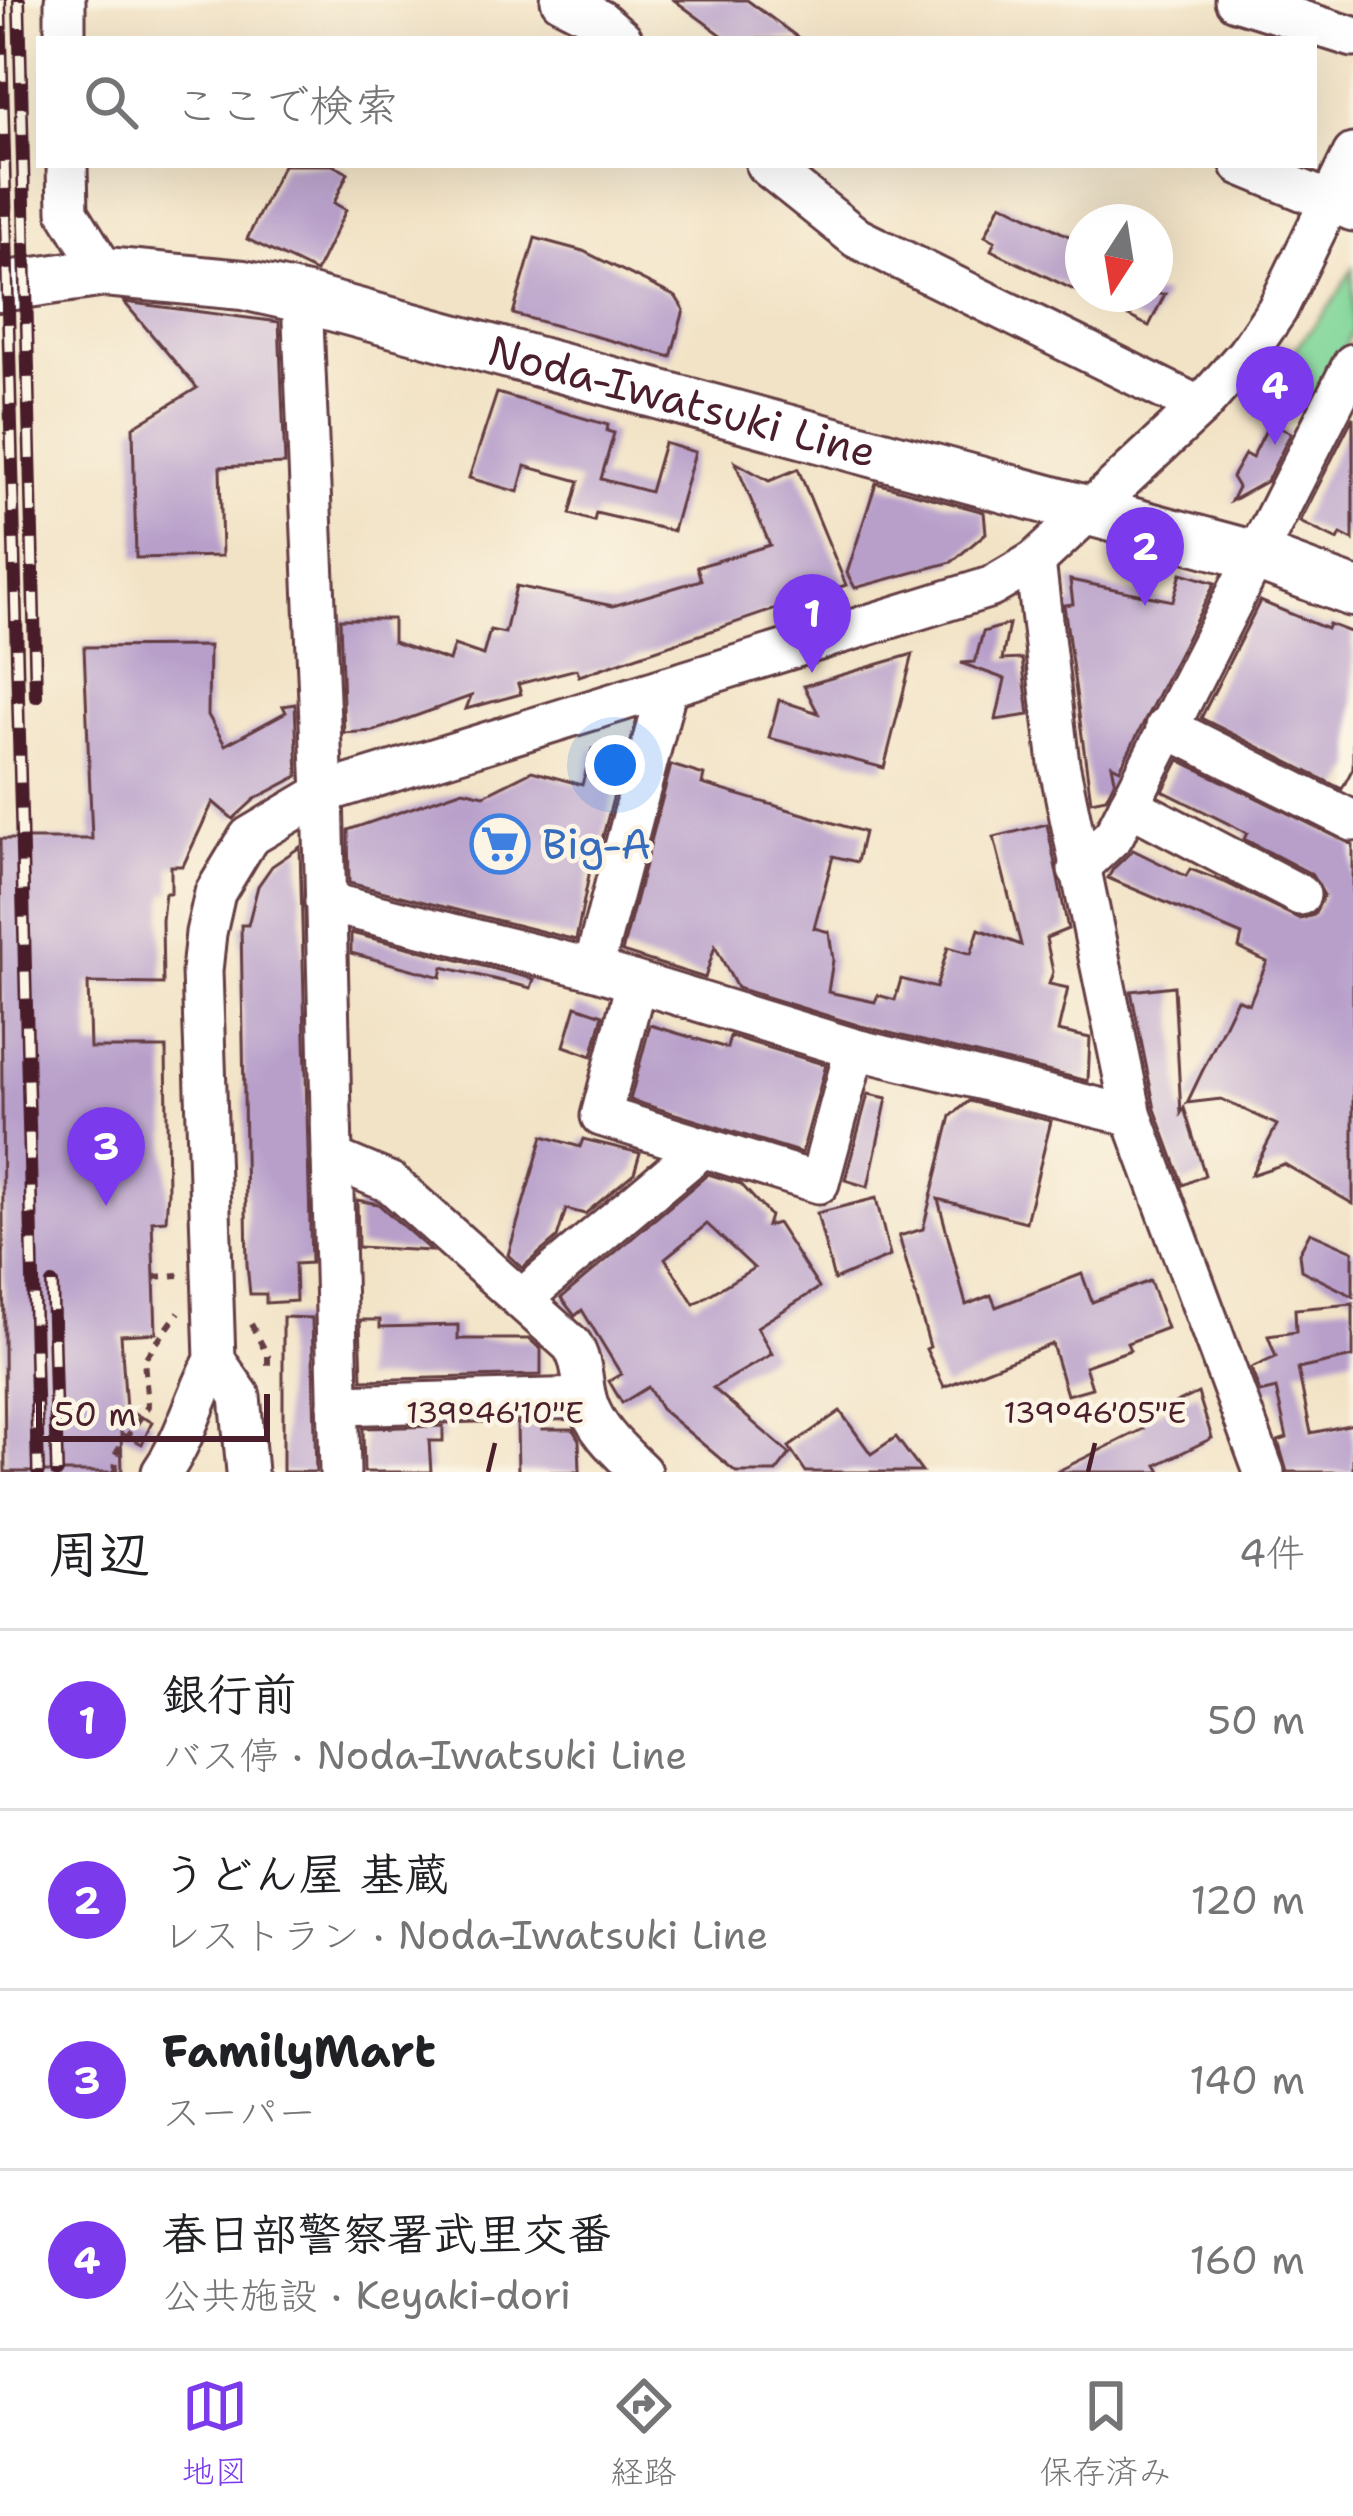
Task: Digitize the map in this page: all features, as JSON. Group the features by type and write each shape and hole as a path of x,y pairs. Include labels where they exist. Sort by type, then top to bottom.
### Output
{"main road":[{"name":"Noda-Iwatsuki Line","path":"0,287 105,272 243,285 302,298 1256,556 1353,592"}],"street":[{"path":"64,0 65,36"},
{"path":"561,0 611,20"},
{"path":"1234,0 1353,37"},
{"path":"162,1472 178,1449 194,1398 215,1360 202,971 215,893 249,837 323,794 991,587 1035,561 1200,407 1277,310 1343,206 1353,154"},
{"path":"67,168 68,212 105,272"},
{"path":"770,168 857,238 1200,407"},
{"path":"1248,168 1343,206"},
{"path":"302,298 323,794 340,1472"},
{"path":"1078,869 1114,835 1353,364"},
{"path":"1035,561 1059,764 1132,1116 1264,1472"},
{"path":"593,969 667,687"},
{"path":"1166,727 1353,821"},
{"path":"1129,805 1300,895"},
{"path":"326,902 593,969 855,1049 1132,1116"},
{"path":"636,983 601,1115 819,1183 855,1049"},
{"path":"523,1298 703,1147"},
{"path":"332,1158 391,1183 523,1298 582,1360 586,1398 599,1430 640,1472"},
{"path":"215,1360 240,1396 248,1472"},
{"path":"338,1405 586,1398"}],"path":[{"path":"154,1277 179,1275"},
{"path":"241,1306 268,1356 268,1379"}],"green space":[{"path":"1353,268 1353,330 1313,408 1267,384 1333,302"}],"building":[{"path":"674,0 747,0 796,36 723,36"},
{"path":"282,168 338,168 348,173 334,203 346,210 316,272 247,239"},
{"path":"1001,203 1065,234 1065,286 991,250 995,241 985,236"},
{"path":"535,238 583,251 676,297 684,310 671,357 513,314"},
{"path":"124,302 279,322 285,464 220,467 222,556 136,558 133,427 197,388"},
{"path":"1120,312 1156,312 1149,326"},
{"path":"497,393 608,425 607,431 614,433 601,479 650,492 664,443 695,452 673,531 596,513 594,521 570,514 579,481 525,466 518,492 469,478"},
{"path":"1353,417 1353,540 1341,534 1338,540 1300,522"},
{"path":"1270,422 1291,433 1267,481 1231,501 1238,487 1232,477 1245,454 1252,458"},
{"path":"735,462 769,481 798,469 846,585 579,676 577,669 518,684 521,694 466,709 471,696 374,731 344,733 340,619 393,619 393,642 449,661 454,645 483,655 490,630 505,633 516,586 613,606 701,580 697,567 770,545"},
{"path":"876,483 984,512 986,533 952,562 855,588 847,573"},
{"path":"1181,573 1215,583 1120,769 1112,765 1115,780 1106,798 1091,801 1064,605 1073,604 1070,580 1173,601"},
{"path":"1260,601 1327,629 1329,624 1353,633 1353,768 1342,789 1201,718"},
{"path":"1009,624 1002,660 1022,659 1029,715 996,720 1005,679 961,663 975,662 983,632"},
{"path":"209,646 208,715 225,745 286,712 283,706 295,704 298,776 255,799 233,819 213,802 183,866 171,866 171,893 165,893 162,920 163,984 88,983 90,1048 166,1048 166,1220 152,1221 156,1333 121,1335 126,1410 152,1422 142,1444 121,1433 122,1472 5,1472 0,839 92,839 84,647"},
{"path":"913,654 884,768 769,738 779,700 818,713 804,686"},
{"path":"612,742 627,746 595,866 591,865 576,940 349,883 348,830 463,790 484,795 532,771 582,785 592,749 609,753"},
{"path":"1179,760 1353,845 1353,1204 1284,1164 1251,1175 1277,1125 1221,1099 1187,1103 1237,999 1249,1004 1267,962 1239,948 1242,935 1108,878 1113,869 1133,850 1186,876 1190,869 1224,882 1300,919 1314,915 1324,895 1311,874 1244,839 1247,833 1163,791"},
{"path":"671,765 704,775 702,784 864,832 857,862 833,856 814,928 829,932 833,960 828,992 875,1002 878,995 895,1000 901,979 936,988 948,947 971,954 979,929 1021,945 994,837 1047,824 1068,929 1046,938 1053,972 1049,984 1068,988 1058,1031 1090,1038 1088,1081 861,1026 737,988 715,946 705,978 622,952"},
{"path":"300,847 311,1263 295,1264 296,1301 266,1303 266,1294 250,1294 247,1264 241,925 248,925 258,886 272,866"},
{"path":"351,933 534,979 531,988 443,967 441,977 351,953"},
{"path":"1174,986 1181,1113 1184,1108 1205,1175 1183,1185 1155,1109 1131,991"},
{"path":"576,1006 603,1015 592,1056 564,1046"},
{"path":"650,1025 727,1048 730,1036 826,1065 802,1153 630,1100"},
{"path":"868,1094 887,1098 868,1187 845,1180"},
{"path":"969,1101 1051,1121 1026,1222 938,1199 966,1305 991,1295 996,1307 1082,1274 1092,1302 1150,1281 1167,1328 1127,1343 1130,1350 1085,1366 1092,1388 1067,1395 1052,1344 944,1387 926,1349 930,1347 899,1236 923,1229 951,1116"},
{"path":"543,1136 580,1147 583,1139 640,1153 634,1173 585,1214 566,1209 557,1238 522,1268 508,1255"},
{"path":"708,1174 741,1184 770,1216 767,1226 777,1223 819,1288 757,1327 772,1354 713,1388 790,1454 776,1472 736,1472 661,1409 648,1387 622,1403 609,1381 621,1374 582,1310 575,1316 561,1298","holes":["707,1224 754,1268 694,1304 665,1258"]},
{"path":"876,1198 890,1256 834,1280 817,1213"},
{"path":"357,1200 378,1204 431,1251 358,1247"},
{"path":"1310,1232 1353,1251 1353,1296 1301,1270 1299,1253"},
{"path":"1353,1304 1353,1357 1298,1369 1311,1433 1353,1424 1353,1472 1287,1472 1278,1441 1287,1438 1276,1389 1260,1393 1251,1368 1276,1357 1268,1336 1296,1332 1295,1309"},
{"path":"283,1317 312,1318 316,1472 283,1472"},
{"path":"360,1320 380,1320 380,1327 458,1325 458,1339 529,1339 541,1349 541,1375 362,1380"},
{"path":"1198,1393 1212,1438 1157,1465 1161,1472 1056,1472 1143,1429 1140,1420"},
{"path":"840,1411 871,1454 896,1437 922,1472 806,1472 789,1447"},
{"path":"542,1423 542,1429 573,1429 579,1440 580,1472 518,1472 517,1424"},
{"path":"443,1426 443,1441 429,1441 431,1472 364,1472 363,1428"}],"railway":[{"path":"0,0 38,1472"},
{"path":"19,0 36,696"},
{"path":"52,1284 57,1472"}],"place":[{"name":"春日部警察署武里交番","path":"1275,445"},
{"name":"うどん屋 基蔵","path":"1145,606"},
{"name":"銀行前","path":"812,673"},
{"name":"Big-A","path":"500,844"},
{"name":"FamilyMart","path":"106,1206"}]}
